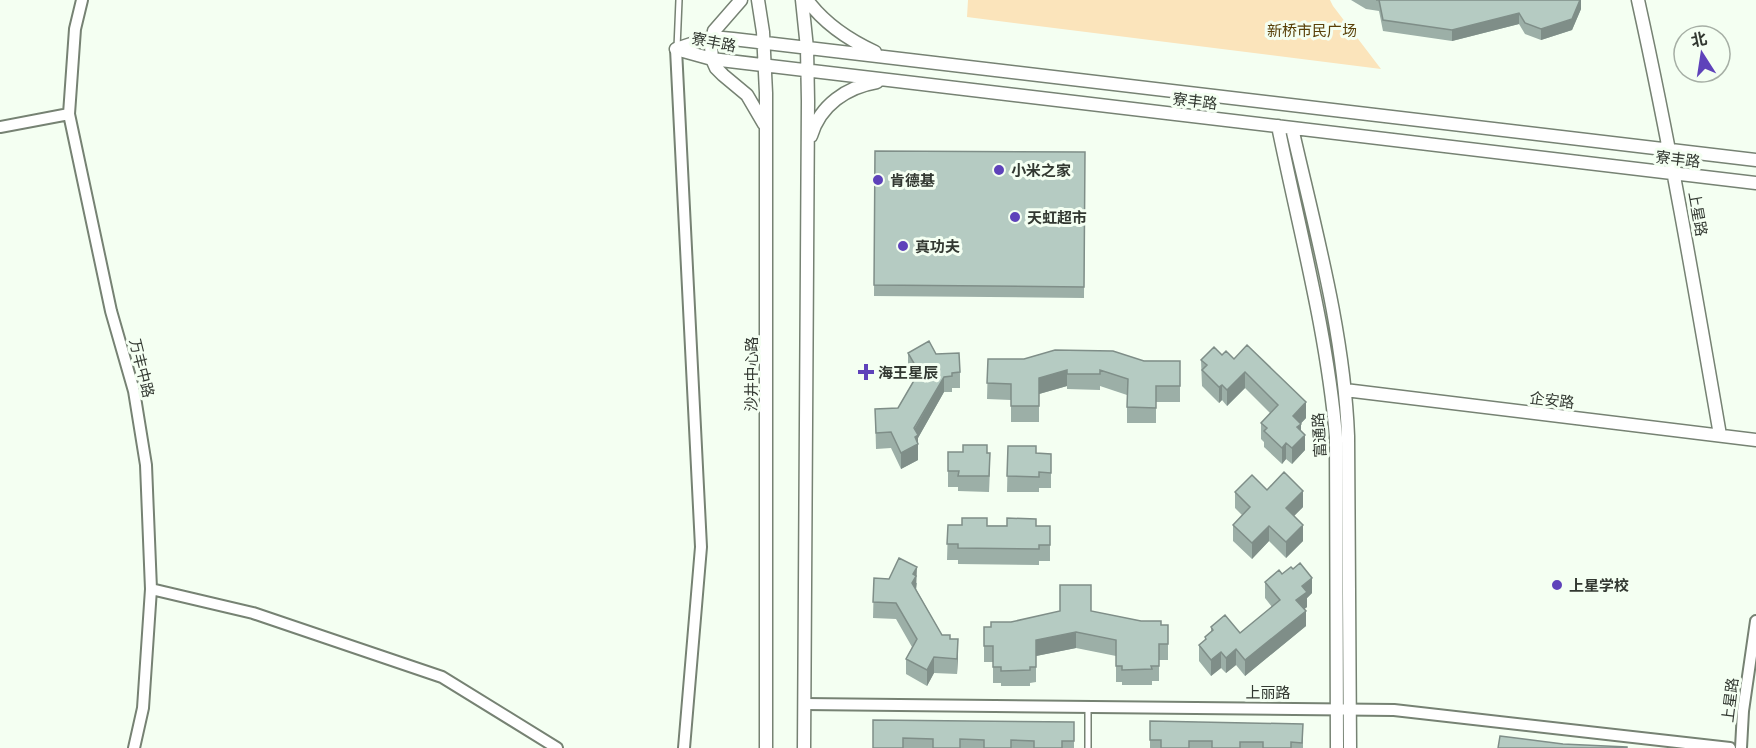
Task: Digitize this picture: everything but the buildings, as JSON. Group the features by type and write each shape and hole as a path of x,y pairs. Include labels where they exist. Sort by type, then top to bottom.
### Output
{"street":[{"name":"万丰中路","path":"82,0 75,30 69,114 111,311 134,391 146,465 152,589 143,708 134,748"},
{"path":"741,0 719,24 712,37 712,59 716,68 747,94 759,112 766,132"},
{"name":"沙井中心路","path":"758,0 764,42 766,132 766,748"},
{"path":"802,0 808,70 804,748"},
{"path":"807,0 833,27 873,52 890,58"},
{"name":"上星路","path":"1638,0 1675,174 1719,435"},
{"name":"寮丰路","path":"676,49 712,37 764,42 1756,160"},
{"path":"676,49 701,547 684,748"},
{"name":"寮丰路","path":"676,49 712,59 1756,183"},
{"path":"808,145 816,122 837,99 852,88 891,80"},
{"path":"0,126 69,114"},
{"name":"富通路","path":"1278,126 1318,313 1336,436 1337,748"},
{"name":"富通路","path":"1292,128 1331,304 1345,390 1348,436 1350,748"},
{"name":"企安路","path":"1345,390 1756,440"},
{"path":"152,589 253,613 442,677 557,748"},
{"name":"上星路","path":"1741,748 1743,711 1756,621"},
{"name":"上丽路","path":"804,704 1394,710 1730,748"}],"lane":[{"path":"676,49 679,0"},
{"path":"1088,706 1088,748"}],"green space":[{"name":"新桥市民广场","path":"968,0 1330,0 1381,69 967,17"}],"place":[{"name":"小米之家","path":"999,170"},
{"name":"肯德基","path":"878,180"},
{"name":"天虹超市","path":"1015,217"},
{"name":"真功夫","path":"903,246"},
{"name":"海王星辰","path":"866,372"},
{"name":"上星学校","path":"1557,585"}]}
